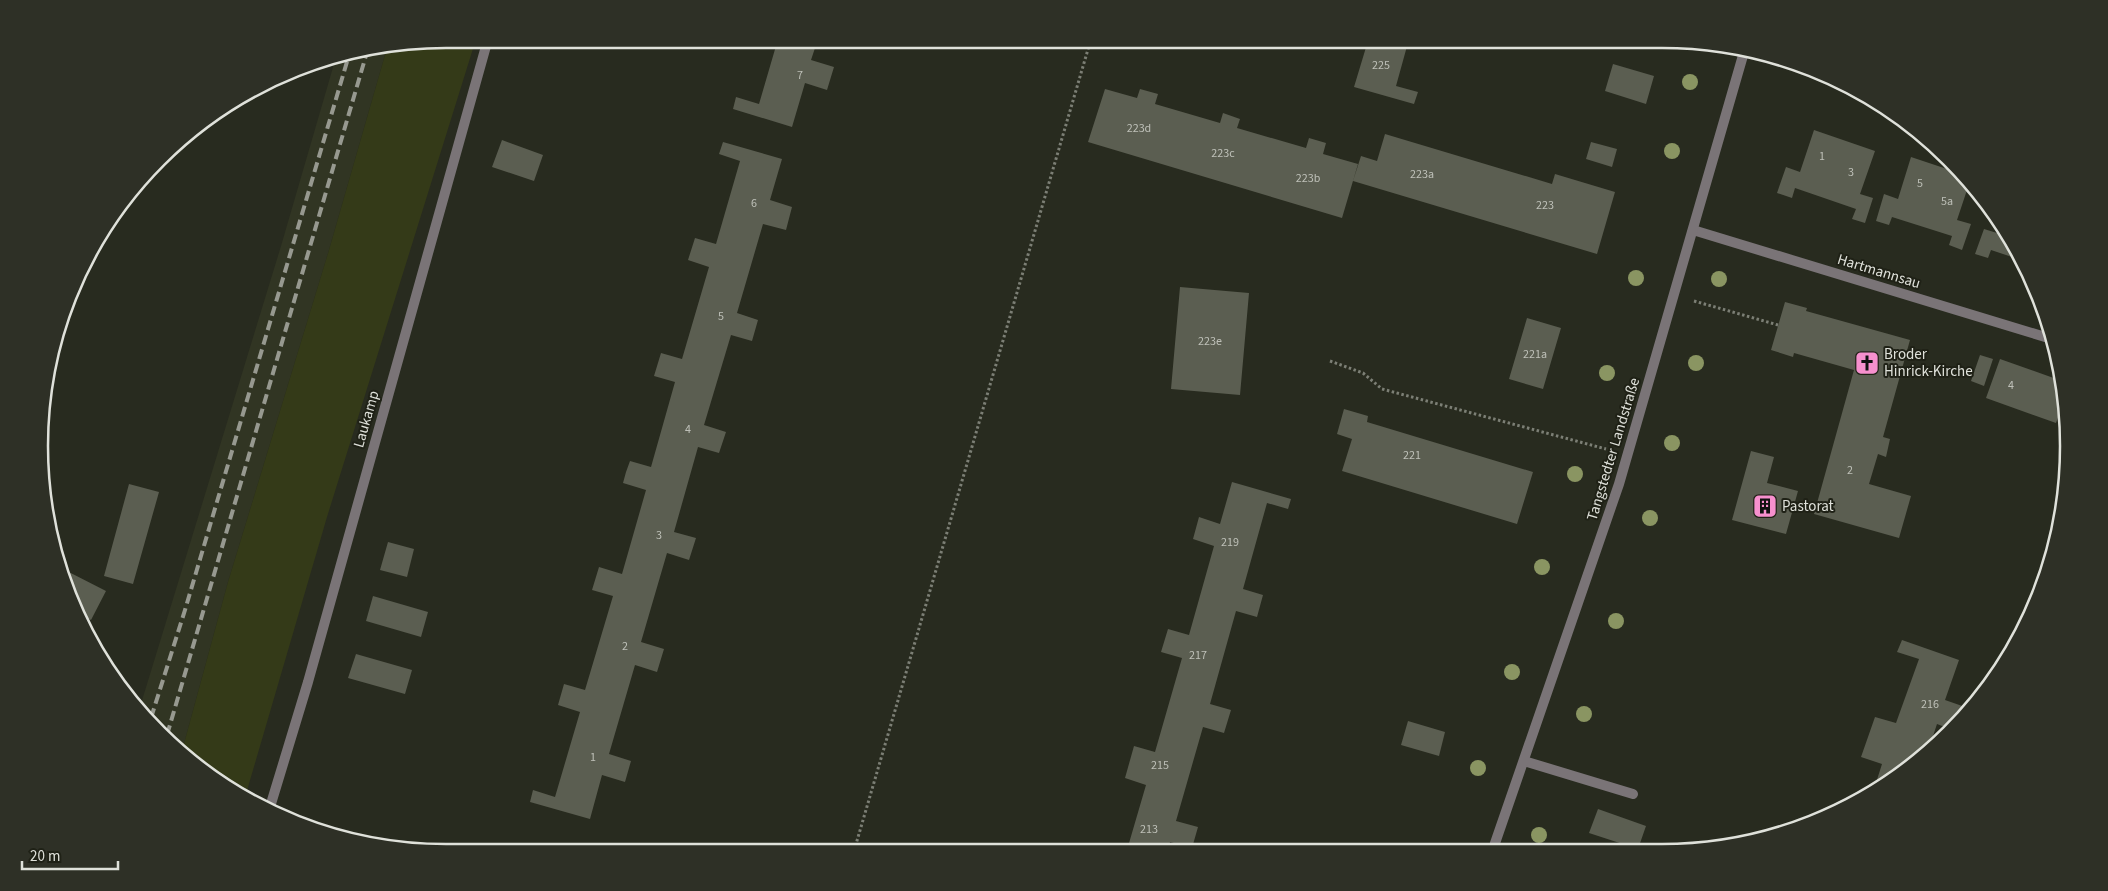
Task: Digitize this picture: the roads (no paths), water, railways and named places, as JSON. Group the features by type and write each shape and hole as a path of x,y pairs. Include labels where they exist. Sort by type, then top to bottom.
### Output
{"street":[{"name":"Laukamp","path":"271,803 308,682 485,48"},
{"name":"Tangstedter Landstraße","path":"1495,844 1628,455 1743,56"},
{"name":"Hartmannsau","path":"1693,230 2045,337"},
{"path":"1524,760 1633,794"}],"railway":[{"path":"168,731 366,55"},
{"path":"152,714 185,610 348,60"}],"place":[{"name":"Broder Hinrick-Kirche","path":"1867,363"},
{"name":"Pastorat","path":"1765,506"}]}
